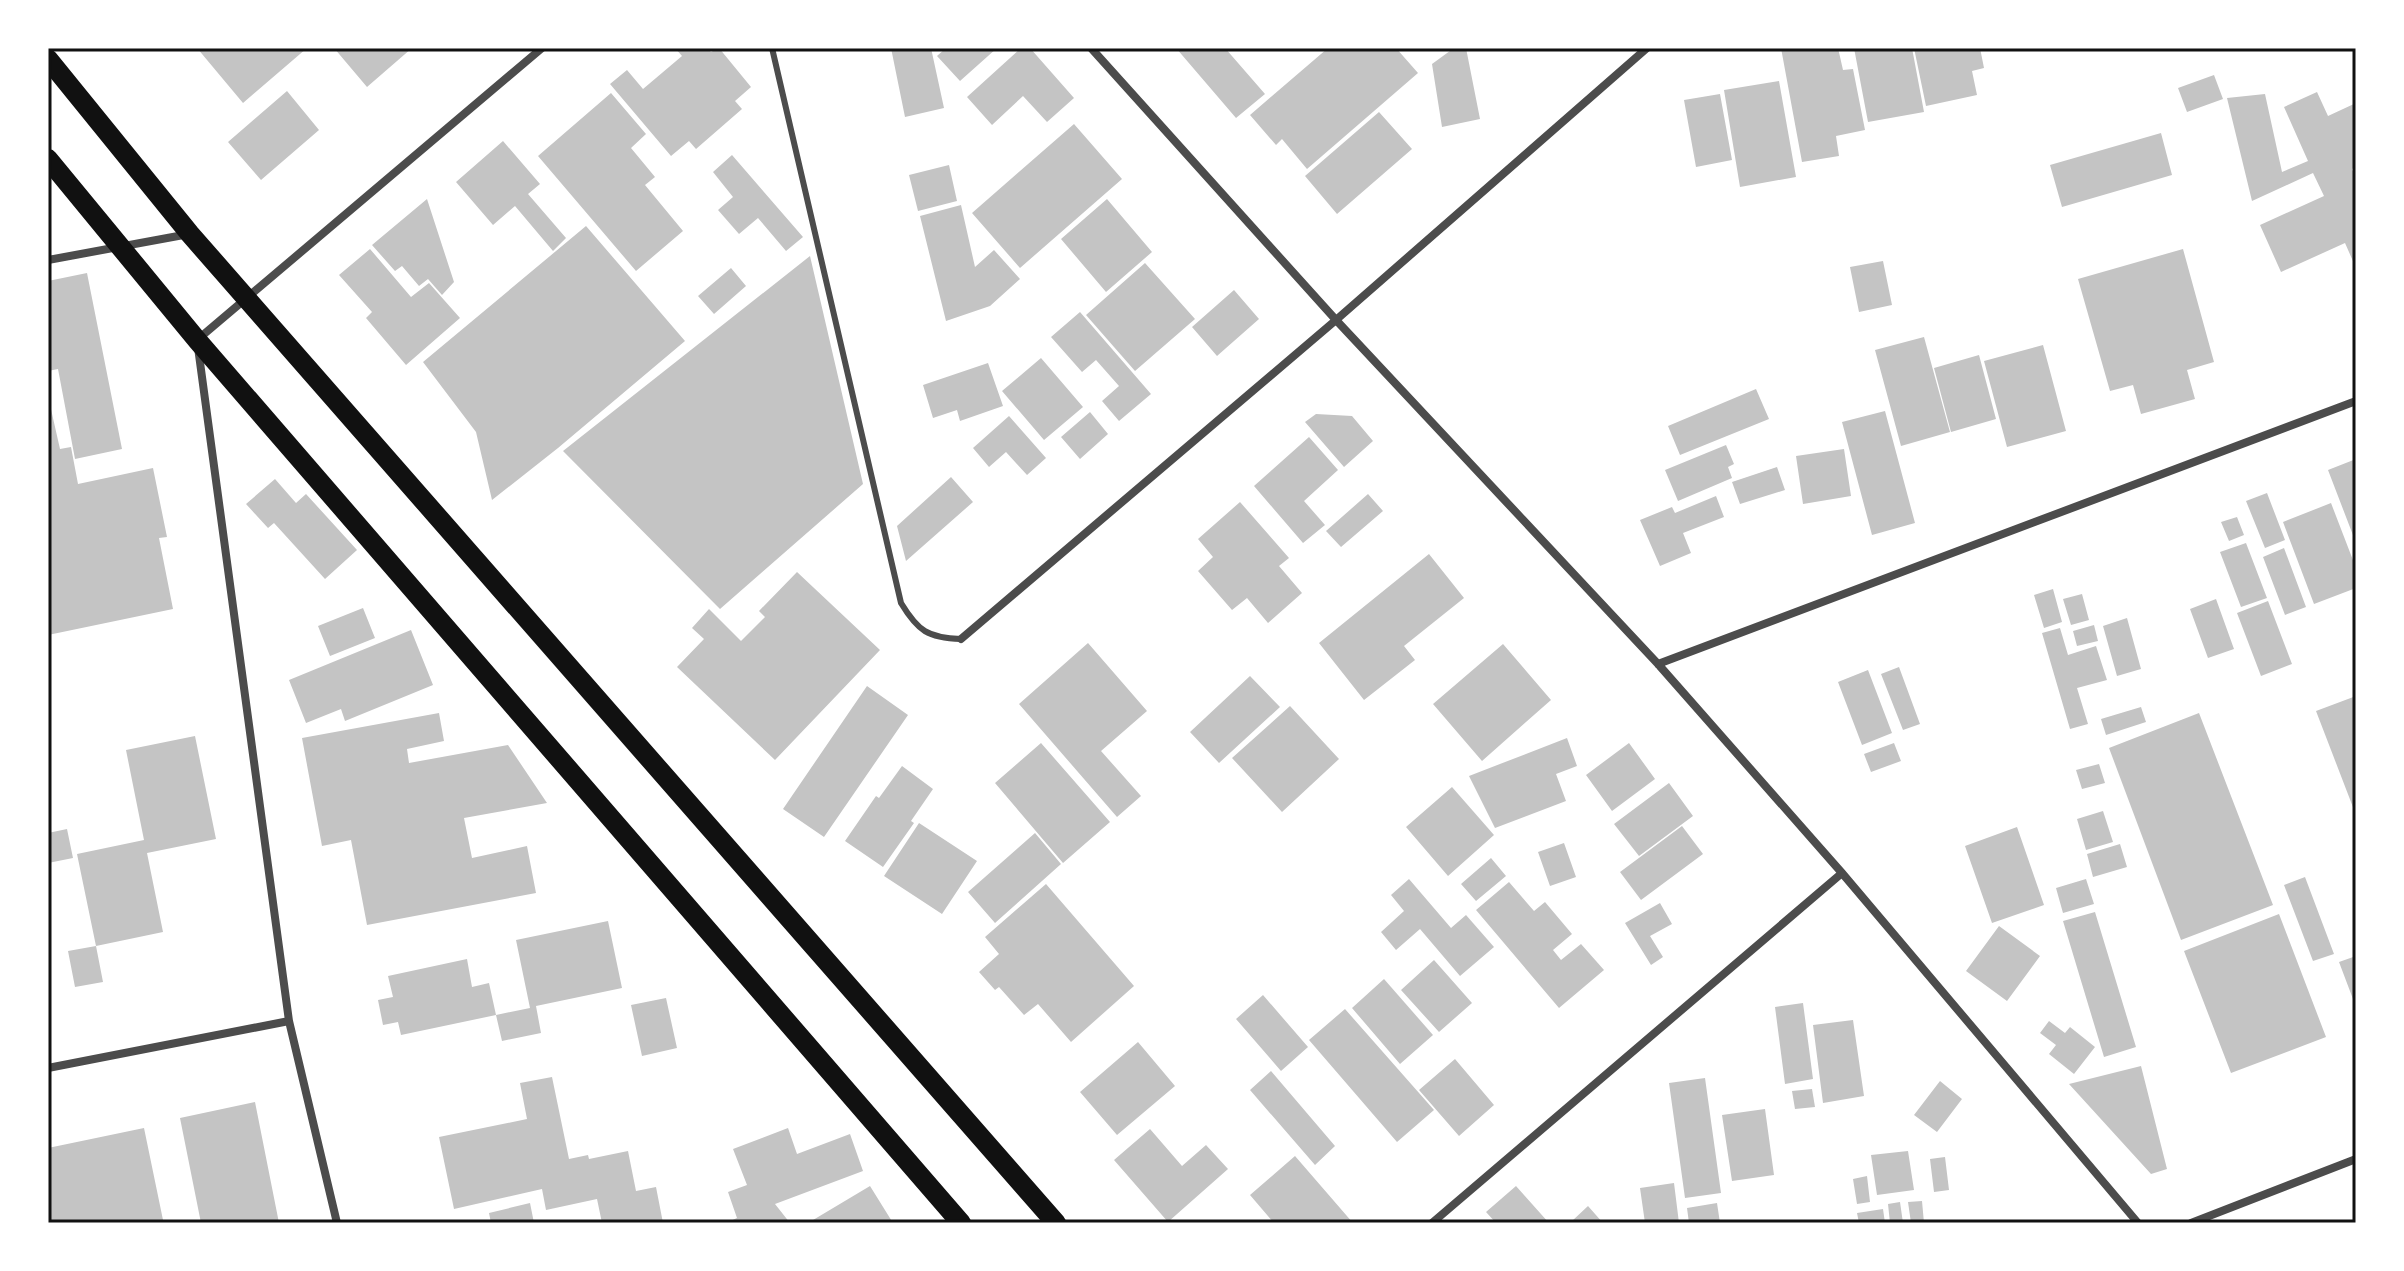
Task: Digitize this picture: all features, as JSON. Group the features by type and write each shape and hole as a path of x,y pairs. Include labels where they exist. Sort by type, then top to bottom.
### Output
{"main road":[{"path":"48,59 247,300 1056,1223"},
{"path":"48,159 197,340 961,1223"}],"street":[{"path":"337,1223 289,1021 197,340 542,48"},
{"path":"1091,48 1336,320 1658,664 1842,873 2138,1223"},
{"path":"961,639 1336,320 1647,48"},
{"path":"48,260 190,234"},
{"path":"1658,664 2356,401"},
{"path":"1432,1223 1842,873"},
{"path":"48,1068 289,1021"},
{"path":"2191,1223 2356,1159"}],"lane":[{"path":"772,48 901,603 914,624 937,639 961,639"}],"building":[{"path":"197,48 307,48 243,103"},
{"path":"334,48 412,48 367,87"},
{"path":"675,48 707,48 711,52 719,48 751,87 735,101 742,109 696,149 689,141 671,156 610,84 627,70 643,89 682,56"},
{"path":"891,48 931,48 944,108 905,117"},
{"path":"946,48 997,48 960,81 937,56"},
{"path":"1021,48 1030,48 1074,98 1047,122 1023,96 992,125 967,97"},
{"path":"1176,48 1225,48 1265,94 1236,118"},
{"path":"1328,48 1396,48 1418,73 1307,169 1282,139 1276,145 1250,115"},
{"path":"1454,48 1466,48 1480,119 1442,127 1432,64"},
{"path":"1781,48 1838,48 1843,70 1853,69 1865,130 1836,136 1839,156 1802,162"},
{"path":"1854,48 1912,48 1924,112 1868,122"},
{"path":"1914,48 1980,48 1984,68 1972,71 1977,95 1926,106"},
{"path":"2214,75 2223,99 2187,112 2178,88"},
{"path":"1779,81 1796,177 1740,187 1724,90"},
{"path":"287,91 319,130 261,180 228,142"},
{"path":"2317,92 2328,116 2356,103 2356,167 2352,169 2356,178 2356,268 2345,243 2281,272 2260,225 2324,196 2313,173 2252,201 2227,98 2265,94 2282,172 2308,161 2284,107"},
{"path":"611,93 646,134 631,148 655,177 645,185 683,231 636,271 538,156"},
{"path":"1720,94 1732,160 1696,167 1684,100"},
{"path":"1379,112 1412,149 1337,214 1305,176"},
{"path":"1074,124 1122,179 1020,268 972,213"},
{"path":"2161,133 2172,175 2062,207 2050,165"},
{"path":"503,141 540,184 528,194 566,238 553,251 515,206 493,225 456,182"},
{"path":"732,155 803,237 786,251 758,218 739,234 718,210 733,197 713,172"},
{"path":"949,165 957,201 918,211 909,175"},
{"path":"427,199 454,282 442,295 428,279 419,286 402,266 395,271 372,245"},
{"path":"1107,199 1152,252 1106,292 1061,239"},
{"path":"961,205 975,267 994,250 1020,279 990,306 946,321 920,216"},
{"path":"586,226 685,341 492,500 476,432 423,362"},
{"path":"370,249 411,297 429,283 460,318 406,365 366,318 372,312 339,275"},
{"path":"2183,249 2214,362 2187,370 2195,399 2141,414 2133,385 2110,391 2078,279"},
{"path":"810,256 863,484 720,609 563,451"},
{"path":"1883,261 1892,305 1859,312 1850,267"},
{"path":"1145,263 1195,319 1135,371 1086,315"},
{"path":"731,268 746,286 714,314 698,296"},
{"path":"87,273 122,449 75,459 58,369 48,371 48,281"},
{"path":"1234,290 1259,319 1217,356 1192,327"},
{"path":"1080,312 1151,394 1119,421 1102,401 1119,386 1096,360 1082,372 1051,337"},
{"path":"1924,337 1950,432 1901,446 1875,350"},
{"path":"2043,345 2066,431 2007,447 1984,361"},
{"path":"1979,355 1996,419 1951,432 1934,368"},
{"path":"1041,358 1083,407 1044,440 1002,391"},
{"path":"988,363 1003,406 960,421 957,410 933,418 923,385"},
{"path":"1756,389 1769,419 1680,455 1668,426"},
{"path":"48,396 60,449 71,447 78,484 153,468 167,537 159,538 173,609 48,635"},
{"path":"1885,411 1915,523 1872,535 1842,422"},
{"path":"1090,412 1108,434 1080,459 1061,437"},
{"path":"1316,414 1352,416 1373,441 1344,467 1305,422"},
{"path":"1009,416 1046,458 1027,475 1006,452 989,467 973,448"},
{"path":"1309,437 1338,470 1304,501 1325,525 1303,543 1254,486"},
{"path":"1726,445 1734,464 1728,467 1732,478 1678,501 1665,470"},
{"path":"1844,449 1851,496 1803,504 1796,456"},
{"path":"2356,459 2356,543 2328,470"},
{"path":"1777,467 1785,490 1740,504 1732,482"},
{"path":"951,477 973,502 906,561 897,526"},
{"path":"275,479 296,503 306,494 357,550 325,579 274,523 268,528 246,504"},
{"path":"2267,493 2285,540 2265,548 2246,501"},
{"path":"1368,494 1383,511 1341,547 1326,531"},
{"path":"1716,496 1724,517 1683,533 1691,553 1660,566 1640,520 1672,507 1675,513"},
{"path":"1240,502 1289,558 1279,566 1302,593 1268,623 1247,598 1232,610 1198,571 1213,557 1198,539"},
{"path":"2331,503 2356,568 2356,588 2314,604 2283,522"},
{"path":"2237,517 2244,535 2229,541 2221,522"},
{"path":"2246,543 2267,598 2241,607 2220,552"},
{"path":"2284,548 2306,607 2285,615 2263,557"},
{"path":"1429,554 1464,598 1404,646 1415,660 1364,700 1319,643"},
{"path":"797,572 880,650 775,760 677,667 704,639 692,628 709,609 741,641 765,617 759,611"},
{"path":"2053,589 2062,622 2044,628 2034,595"},
{"path":"2082,594 2089,620 2071,625 2063,599"},
{"path":"2216,599 2234,649 2208,658 2190,609"},
{"path":"2268,601 2292,664 2261,676 2237,613"},
{"path":"363,608 375,638 330,656 318,626"},
{"path":"2127,618 2141,669 2117,676 2103,626"},
{"path":"2094,625 2098,641 2077,646 2073,631"},
{"path":"2060,628 2068,655 2096,646 2107,680 2077,688 2088,724 2070,729 2042,633"},
{"path":"411,630 433,685 345,721 341,709 306,723 289,680"},
{"path":"1088,643 1147,711 1101,751 1141,796 1117,817 1019,704"},
{"path":"1503,644 1551,700 1482,761 1433,704"},
{"path":"1899,667 1920,724 1903,730 1881,674"},
{"path":"1868,670 1892,733 1862,745 1838,682"},
{"path":"1250,676 1280,707 1219,763 1190,732"},
{"path":"867,686 908,715 824,837 783,809"},
{"path":"2356,696 2356,815 2316,711"},
{"path":"1290,706 1339,759 1282,812 1232,758"},
{"path":"2141,707 2146,722 2106,735 2101,719"},
{"path":"439,713 444,741 407,749 409,763 508,745 547,803 464,818 472,858 527,846 536,893 367,925 351,840 322,846 302,738"},
{"path":"2199,713 2273,905 2181,940 2109,748"},
{"path":"195,736 216,839 147,853 163,932 96,946 77,854 144,840 126,750"},
{"path":"1567,738 1577,766 1556,774 1566,801 1495,828 1469,776"},
{"path":"1041,743 1110,822 1063,863 995,783"},
{"path":"1629,743 1655,779 1612,811 1586,775"},
{"path":"1894,743 1901,761 1871,772 1864,754"},
{"path":"2099,764 2105,783 2082,789 2076,770"},
{"path":"902,766 933,789 883,867 845,841 876,796 879,798"},
{"path":"1669,783 1693,816 1639,856 1614,824"},
{"path":"1452,787 1494,835 1448,876 1406,827"},
{"path":"2103,811 2113,842 2086,850 2077,819"},
{"path":"919,823 977,861 942,914 884,876"},
{"path":"1682,826 1703,854 1641,900 1620,872"},
{"path":"2017,827 2044,905 1992,923 1965,846"},
{"path":"67,829 73,858 48,863 48,833"},
{"path":"1035,833 1061,864 995,923 968,892"},
{"path":"1564,843 1576,877 1550,886 1538,852"},
{"path":"2120,844 2127,867 2093,877 2087,854"},
{"path":"1491,858 1506,876 1476,901 1461,884"},
{"path":"2305,877 2334,954 2313,961 2284,885"},
{"path":"1409,879 1451,928 1466,915 1494,947 1460,976 1420,929 1396,950 1381,932 1404,911 1391,895"},
{"path":"2086,879 2094,904 2063,913 2056,888"},
{"path":"1509,882 1534,911 1545,902 1572,934 1553,950 1561,960 1581,944 1604,970 1559,1008 1476,910"},
{"path":"1046,884 1134,986 1071,1042 1038,1004 1024,1015 999,987 995,990 979,972 999,954 985,937"},
{"path":"1660,903 1672,924 1650,936 1663,957 1651,965 1625,923"},
{"path":"2095,912 2136,1047 2104,1057 2063,921"},
{"path":"2279,914 2326,1037 2231,1073 2184,951"},
{"path":"608,921 622,988 536,1006 541,1033 502,1041 496,1015 530,1008 516,940"},
{"path":"1999,926 2040,956 2007,1001 1966,971"},
{"path":"96,946 103,982 75,987 68,951"},
{"path":"2356,956 2356,1007 2339,962"},
{"path":"467,959 472,987 489,983 496,1015 401,1035 398,1022 383,1025 378,1000 393,997 388,976"},
{"path":"1434,960 1472,1003 1439,1032 1401,990"},
{"path":"1384,979 1433,1035 1400,1064 1352,1008"},
{"path":"1263,995 1308,1047 1281,1071 1236,1019"},
{"path":"666,998 677,1048 642,1056 631,1005"},
{"path":"1803,1003 1813,1079 1785,1084 1775,1007"},
{"path":"1345,1009 1434,1110 1397,1142 1309,1040"},
{"path":"1853,1020 1864,1096 1823,1103 1813,1025"},
{"path":"2049,1021 2065,1033 2070,1027 2095,1047 2074,1074 2049,1054 2056,1045 2040,1033"},
{"path":"1138,1042 1175,1086 1117,1135 1080,1092"},
{"path":"1455,1059 1494,1105 1459,1136 1419,1090"},
{"path":"2141,1066 2167,1169 2151,1174 2069,1084"},
{"path":"1271,1071 1335,1146 1315,1165 1250,1090"},
{"path":"552,1077 569,1159 588,1155 589,1159 628,1151 636,1191 656,1187 663,1223 602,1223 597,1199 546,1210 542,1189 454,1209 439,1137 527,1119 520,1083"},
{"path":"1705,1078 1721,1193 1685,1198 1669,1083"},
{"path":"1940,1081 1962,1099 1937,1132 1914,1115"},
{"path":"1812,1089 1815,1107 1795,1109 1792,1091"},
{"path":"255,1102 279,1223 201,1223 180,1118"},
{"path":"1765,1109 1774,1175 1732,1181 1722,1115"},
{"path":"144,1128 163,1220 151,1223 48,1223 48,1148"},
{"path":"788,1128 797,1154 850,1134 863,1171 775,1204 790,1223 726,1223 737,1218 728,1192 747,1185 733,1149"},
{"path":"1150,1129 1182,1166 1206,1145 1228,1169 1168,1222 1114,1160"},
{"path":"1908,1151 1914,1190 1877,1195 1871,1155"},
{"path":"1295,1156 1353,1223 1274,1223 1250,1195"},
{"path":"1945,1157 1949,1190 1934,1192 1930,1159"},
{"path":"1867,1176 1870,1202 1857,1204 1853,1179"},
{"path":"1674,1183 1679,1223 1645,1223 1640,1188"},
{"path":"870,1186 893,1223 808,1223"},
{"path":"1516,1186 1549,1223 1496,1223 1486,1212"},
{"path":"1922,1201 1924,1223 1911,1223 1908,1202"},
{"path":"1900,1202 1903,1223 1890,1223 1888,1204"},
{"path":"530,1203 534,1223 491,1223 489,1213"},
{"path":"1717,1203 1720,1223 1689,1223 1687,1208"},
{"path":"1588,1206 1603,1223 1572,1221"},
{"path":"1883,1209 1885,1223 1859,1223 1857,1213"}]}
